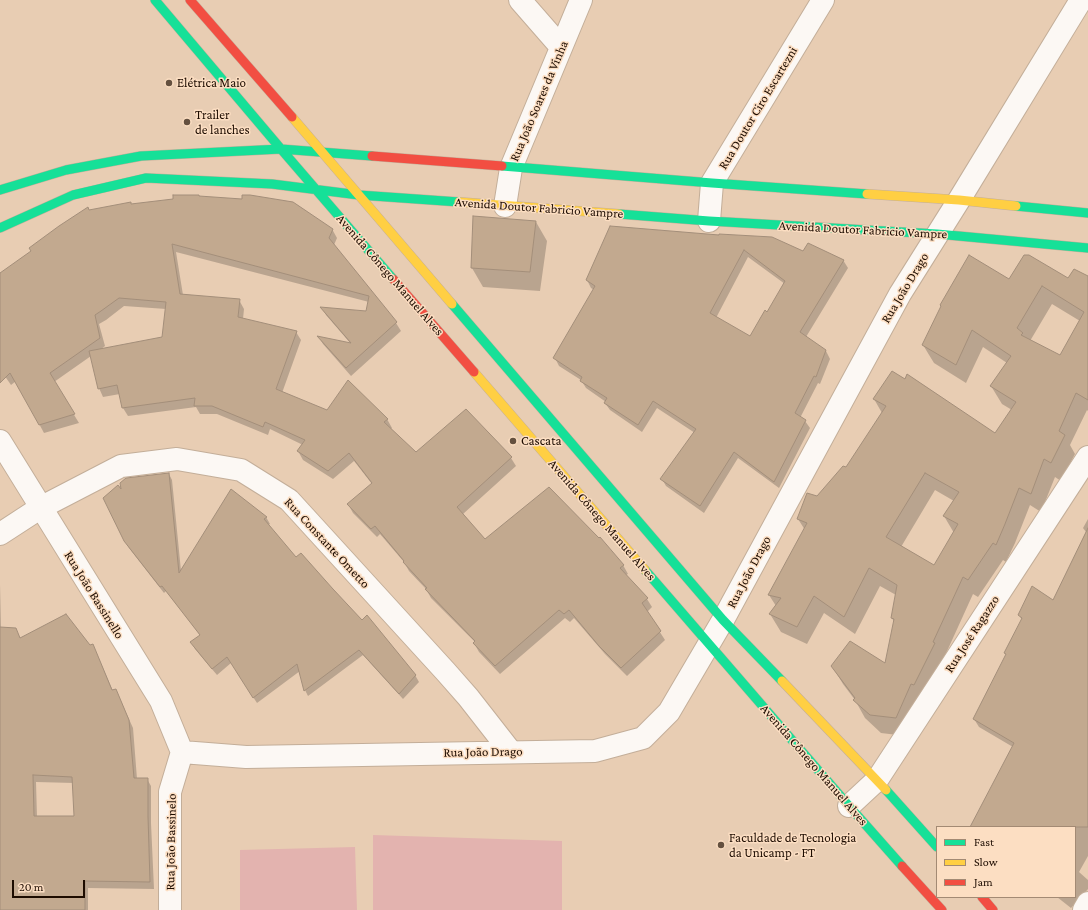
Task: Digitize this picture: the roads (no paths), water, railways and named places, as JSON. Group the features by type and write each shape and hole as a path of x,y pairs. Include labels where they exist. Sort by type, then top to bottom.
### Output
{"street":[{"name":"Avenida Cônego Manuel Alves","path":"155,0 316,190 849,806 942,910"},
{"name":"Avenida Cônego Manuel Alves","path":"190,0 359,194 723,620 877,780 936,846"},
{"path":"520,0 561,47"},
{"name":"Rua João Soares da Vinha","path":"505,206 511,168 581,0"},
{"name":"Rua Doutor Ciro Escartezni","path":"709,221 712,183 823,0"},
{"name":"Rua João Drago","path":"182,752 246,757 595,751 643,738 669,712 723,620 900,294 1081,0"},
{"path":"0,190 66,170 141,156 281,149 511,168 959,200 1088,213"},
{"name":"Avenida Doutor Fabricio Vampre","path":"0,228 73,195 146,178 272,184 316,190 505,206 709,221 937,234 1088,248"},
{"name":"Rua João Bassinello","path":"0,441 40,508 161,701 182,752"},
{"name":"Rua José Ragazzo","path":"849,806 877,780 1088,456"},
{"name":"Rua Constante Ometto","path":"0,534 40,508 121,466 177,458 241,470 289,500 446,672 468,697 511,752"},
{"name":"Rua João Bassinelo","path":"170,910 170,792 182,752"},
{"path":"983,898 993,910"},
{"path":"1084,910 1088,903"}],"place":[{"name":"Elétrica Maio","path":"169,83"},
{"name":"Trailer de lanches","path":"187,122"},
{"name":"Cascata","path":"513,441"},
{"name":"Faculdade de Tecnologia da Unicamp - FT","path":"721,845"}]}
